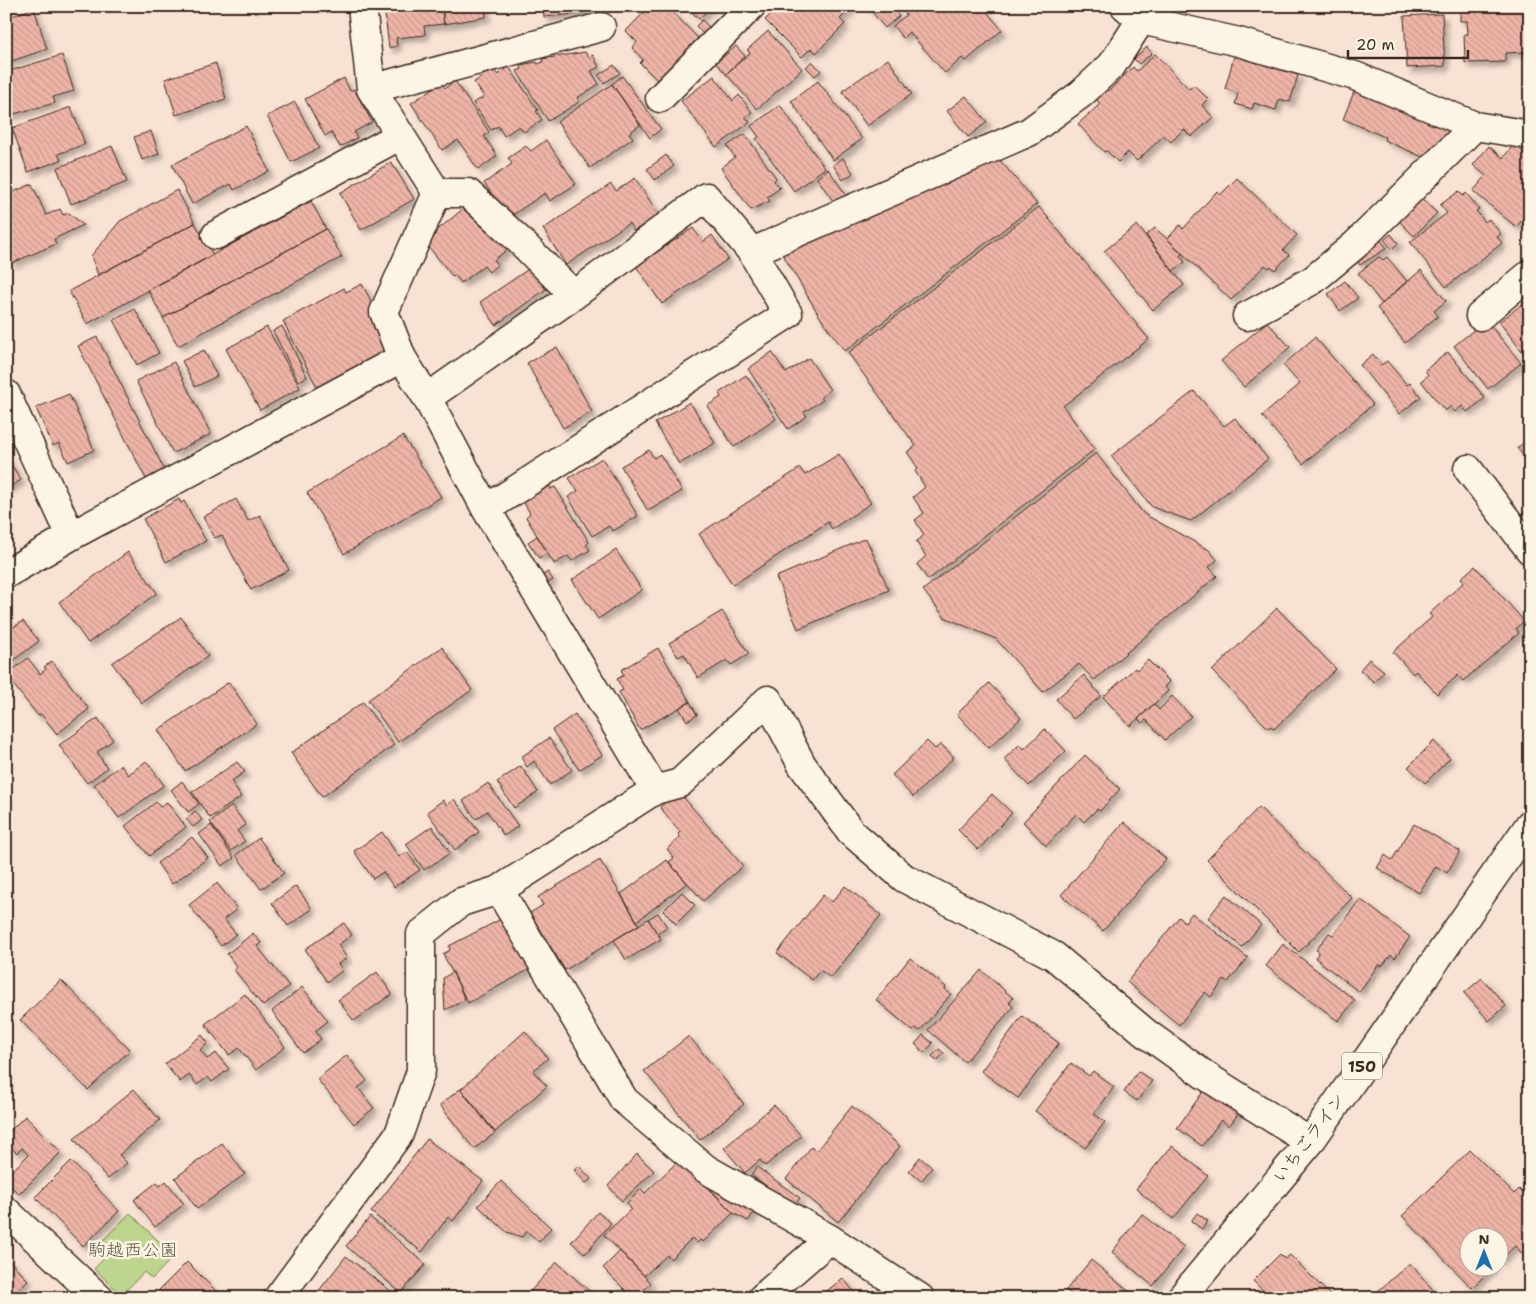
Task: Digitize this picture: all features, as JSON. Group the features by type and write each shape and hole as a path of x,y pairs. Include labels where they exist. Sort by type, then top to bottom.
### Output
{"main road":[{"path":"362,6 371,89 437,193"},
{"path":"660,98 751,6"},
{"path":"752,252 1029,132 1081,94 1112,65 1133,13 1355,76 1475,126 1530,135"},
{"path":"371,89 601,27"},
{"path":"1247,316 1313,280 1355,245 1475,126"},
{"path":"216,235 401,135"},
{"path":"437,193 468,194 518,239 574,295"},
{"path":"437,193 384,312 402,358 427,398 486,509 655,790"},
{"path":"427,398 574,295 706,197 752,252 788,314 486,509"},
{"path":"1480,316 1530,274"},
{"path":"6,574 71,536 402,358"},
{"path":"6,394 71,536"},
{"path":"1468,469 1530,550"},
{"path":"278,1298 399,1134 421,1071 421,934 461,902 499,890 655,790 680,783 768,700 802,765 851,832 904,878 1054,956 1147,1034 1206,1076 1310,1142"},
{"name":"いちごライン","path":"1181,1298 1310,1142 1530,824"},
{"path":"499,890 624,1100 706,1169 830,1239 920,1298"},
{"path":"6,1211 99,1298"},
{"path":"762,1298 830,1239"}],"green space":[{"name":"駒越西公園","path":"130,1213 174,1256 152,1279 144,1272 122,1295 94,1269 108,1254 98,1245"}],"building":[{"path":"384,6 442,6 444,24 424,26 425,35 396,38 397,46 389,48"},
{"path":"442,6 485,6 486,17 444,24"},
{"path":"543,6 587,6 587,13 544,17"},
{"path":"650,6 667,6 698,38 696,40 698,43 683,55 685,57 660,83 640,63 643,60 632,48 637,42 626,31"},
{"path":"686,6 711,6 699,19"},
{"path":"779,6 853,6 840,19 845,24 816,53 811,48 802,57 765,20"},
{"path":"867,6 890,6 899,16 885,28"},
{"path":"899,6 982,6 1002,30 966,61 962,58 945,73 909,32 903,38 893,26 906,15"},
{"path":"1467,6 1530,6 1530,75 1528,52 1505,53 1505,62 1465,63 1464,34 1468,34 1467,21 1460,21 1460,9 1467,9"},
{"path":"34,8 47,49 6,63 6,18"},
{"path":"1442,14 1445,66 1407,68 1404,16"},
{"path":"702,20 711,29 705,36 696,26"},
{"path":"768,31 802,69 757,109 726,74 750,53 747,50"},
{"path":"736,46 745,56 726,74 716,63"},
{"path":"1147,47 1152,53 1139,64 1134,59"},
{"path":"585,52 589,58 593,55 599,67 591,71 599,84 577,98 579,101 576,104 548,121 517,71 522,69 520,65 537,62 538,64 543,62 542,59"},
{"path":"1155,54 1189,89 1194,85 1208,99 1202,105 1213,117 1191,137 1184,129 1171,142 1164,135 1137,161 1128,152 1118,162 1107,151 1104,152 1078,124 1100,104 1096,99 1107,89 1109,91 1133,67 1137,71"},
{"path":"62,55 74,91 53,97 55,103 6,116 6,72"},
{"path":"1234,56 1298,75 1290,102 1279,99 1276,110 1254,103 1252,109 1235,104 1238,93 1225,89"},
{"path":"888,59 912,94 867,126 842,91"},
{"path":"812,61 821,71 815,76 806,67"},
{"path":"216,63 226,99 176,115 165,79"},
{"path":"614,65 620,73 604,83 598,75"},
{"path":"509,67 538,110 536,111 542,120 524,132 519,126 504,136 498,126 491,130 473,103 484,97 474,82 482,77 481,75 495,71 498,75"},
{"path":"622,76 661,129 650,138 612,84"},
{"path":"714,76 733,101 739,95 752,112 745,117 750,122 716,147 681,101"},
{"path":"344,78 350,91 354,89 372,122 354,132 357,138 340,147 331,132 325,136 305,99"},
{"path":"455,81 489,132 484,136 497,156 478,170 458,140 442,150 411,103 441,83 445,88"},
{"path":"818,81 862,139 833,160 791,101"},
{"path":"612,84 640,125 629,133 633,138 590,168 557,122"},
{"path":"1356,87 1455,132 1434,162 1384,140 1385,137 1343,119"},
{"path":"966,96 987,122 968,137 947,111"},
{"path":"295,102 319,148 291,162 267,116"},
{"path":"780,105 825,168 794,191 756,139 759,137 751,126"},
{"path":"71,107 85,144 58,154 61,160 28,172 12,128"},
{"path":"246,126 269,171 234,190 231,184 192,204 172,165"},
{"path":"151,131 159,154 142,160 134,137"},
{"path":"745,134 776,178 774,181 780,188 767,197 770,201 751,210 721,168 735,157 727,146"},
{"path":"546,140 576,184 550,201 545,193 508,218 484,183 512,164 508,158 526,146 531,151"},
{"path":"1514,144 1530,158 1530,211 1516,227 1473,191 1486,176 1473,165 1489,146 1503,158"},
{"path":"112,146 127,182 71,204 57,168"},
{"path":"666,155 674,166 655,180 647,169"},
{"path":"843,158 853,173 843,180 833,165"},
{"path":"998,158 1037,204 845,351 823,322 782,253"},
{"path":"391,162 414,199 361,230 340,193"},
{"path":"828,169 847,196 835,204 817,178"},
{"path":"635,178 659,215 634,231 629,223 566,265 543,229 611,184 616,191"},
{"path":"1237,178 1297,235 1283,250 1289,255 1275,270 1271,266 1269,268 1265,265 1231,300 1167,239 1180,225 1183,229 1217,191 1220,195"},
{"path":"32,184 46,215 60,209 63,215 69,213 83,225 54,239 56,244 12,263 6,252 6,195"},
{"path":"177,190 195,223 98,275 91,256 120,221"},
{"path":"1459,191 1463,196 1466,193 1479,209 1476,211 1485,222 1489,219 1501,234 1497,237 1502,243 1446,287 1410,242 1447,213 1440,205"},
{"path":"1420,197 1437,213 1414,236 1397,219"},
{"path":"311,201 326,229 163,318 148,290"},
{"path":"469,204 512,246 494,260 498,264 489,272 484,266 461,283 455,275 453,277 424,241"},
{"path":"1039,207 1149,339 1063,406 1095,449 928,580 917,564 926,556 916,542 924,535 915,520 924,513 913,497 925,487 915,471 918,468 907,452 916,446 848,353"},
{"path":"195,223 213,255 87,324 69,291"},
{"path":"1137,225 1184,285 1153,310 1104,251"},
{"path":"693,228 703,242 712,235 728,259 662,304 636,266"},
{"path":"1155,228 1182,253 1180,256 1185,262 1173,271 1146,235"},
{"path":"326,229 342,257 178,346 163,318"},
{"path":"1391,234 1398,243 1392,249 1384,240"},
{"path":"1379,238 1387,248 1360,265 1354,257"},
{"path":"1379,257 1383,260 1387,257 1407,281 1382,304 1358,273"},
{"path":"530,268 546,289 496,325 480,302"},
{"path":"1421,270 1446,301 1434,311 1438,316 1405,343 1377,308"},
{"path":"1345,281 1358,298 1340,311 1328,294"},
{"path":"362,284 388,333 386,350 317,387 283,321 344,288 346,292"},
{"path":"1530,298 1530,361 1499,322"},
{"path":"135,309 159,353 137,365 113,320"},
{"path":"1486,320 1521,363 1488,389 1454,346"},
{"path":"1267,322 1290,347 1244,387 1221,361"},
{"path":"282,326 307,377 298,381 273,331"},
{"path":"267,327 300,388 260,410 226,349"},
{"path":"97,337 165,471 147,481 78,346"},
{"path":"1315,337 1373,404 1303,464 1262,416 1300,384 1283,365"},
{"path":"557,347 592,412 563,428 527,363"},
{"path":"204,350 217,376 195,387 182,361"},
{"path":"772,352 786,373 809,358 830,390 821,397 823,400 804,412 807,416 788,429 748,369"},
{"path":"1448,352 1485,398 1467,412 1462,406 1455,412 1451,406 1445,411 1421,381 1428,375 1425,370"},
{"path":"1373,354 1381,365 1387,361 1407,385 1410,383 1421,397 1399,414 1360,365"},
{"path":"174,362 211,434 173,453 136,381"},
{"path":"746,375 776,419 734,447 707,406 721,397 719,393"},
{"path":"1194,391 1224,426 1235,418 1268,459 1191,521 1152,507 1111,456"},
{"path":"69,394 94,450 68,462 59,443 53,446 36,408"},
{"path":"690,402 715,443 679,464 655,423"},
{"path":"403,436 441,497 344,554 307,493"},
{"path":"1530,438 1530,464 1517,448"},
{"path":"649,450 654,458 660,454 682,491 648,511 621,466"},
{"path":"1096,453 1144,514 1209,550 1217,560 1209,567 1217,576 1094,680 1079,664 1043,692 996,639 944,617 923,590"},
{"path":"839,454 871,503 832,529 828,522 733,585 699,534 800,468 805,475"},
{"path":"6,456 21,480 6,489"},
{"path":"602,458 638,516 613,531 609,526 592,536 568,497 578,491 569,478"},
{"path":"547,482 551,489 555,487 589,542 586,545 590,550 572,561 568,556 554,564 526,517 530,513 524,503 526,501 524,498"},
{"path":"179,499 181,503 184,501 206,541 166,562 143,519"},
{"path":"236,499 248,521 260,515 289,570 251,590 222,535 214,538 203,517"},
{"path":"1530,508 1530,525 1521,515"},
{"path":"537,536 548,553 539,558 528,542"},
{"path":"866,538 889,590 798,629 776,577"},
{"path":"616,550 642,590 598,619 572,580"},
{"path":"128,552 157,593 88,643 59,602"},
{"path":"1475,566 1524,621 1516,628 1519,633 1463,681 1458,675 1437,694 1416,671 1413,674 1393,652 1432,617 1429,614 1464,582 1461,578"},
{"path":"548,572 553,580 546,584 541,576"},
{"path":"1277,608 1336,669 1274,729 1271,726 1268,728 1212,671"},
{"path":"722,611 749,654 731,665 727,660 698,678 684,654 678,657 669,643"},
{"path":"6,617 14,627 23,621 39,641 6,666"},
{"path":"181,617 208,656 142,703 112,663"},
{"path":"442,647 472,690 398,742 368,700"},
{"path":"658,648 690,702 640,730 619,692 623,690 617,679 624,675 621,670"},
{"path":"28,658 40,674 46,669 44,667 52,661 89,709 57,734 41,714 38,716 6,675"},
{"path":"1369,659 1384,671 1374,682 1360,670"},
{"path":"1148,660 1170,682 1165,687 1168,691 1130,726 1103,697 1135,668 1137,670"},
{"path":"1084,675 1101,696 1073,719 1056,699"},
{"path":"229,682 257,724 185,771 158,730"},
{"path":"989,683 1021,718 989,748 957,714"},
{"path":"1172,696 1191,716 1165,740 1146,720 1142,723 1138,719 1154,704 1159,710"},
{"path":"363,702 394,745 322,797 291,753"},
{"path":"690,702 697,715 687,721 679,708"},
{"path":"575,714 602,755 579,770 552,730"},
{"path":"98,718 113,740 97,752 107,768 87,783 59,745"},
{"path":"1045,729 1066,751 1029,786 1004,759 1020,744 1024,749"},
{"path":"549,738 572,770 550,785 534,761 527,767 521,757"},
{"path":"927,741 935,749 941,744 954,757 913,797 892,775"},
{"path":"1434,741 1450,758 1425,783 1408,767"},
{"path":"1085,755 1120,789 1100,811 1097,809 1084,822 1076,814 1046,846 1023,822"},
{"path":"146,761 164,785 119,818 94,785 121,765 128,775"},
{"path":"237,762 245,772 231,781 241,797 210,818 192,792"},
{"path":"521,766 538,792 514,808 497,782"},
{"path":"182,781 199,804 188,812 171,790"},
{"path":"488,783 518,826 504,836 487,811 476,819 463,801"},
{"path":"678,791 743,866 703,901 669,862 674,858 667,849 680,837 678,834 680,832 660,807"},
{"path":"992,794 1012,813 978,850 958,830"},
{"path":"454,799 479,832 455,850 427,812 443,800 447,805"},
{"path":"156,802 160,807 167,802 186,827 149,856 125,826"},
{"path":"232,806 246,825 237,831 245,841 231,851 210,822"},
{"path":"1259,807 1352,898 1299,952 1207,860"},
{"path":"195,811 202,820 193,827 186,819"},
{"path":"1124,822 1166,859 1103,931 1061,895"},
{"path":"1414,824 1460,851 1447,873 1436,866 1419,893 1377,868 1385,855 1392,860"},
{"path":"211,825 234,858 222,866 199,834"},
{"path":"432,826 450,853 424,870 406,844"},
{"path":"382,832 399,857 407,852 420,870 394,887 383,872 373,879 354,851"},
{"path":"192,837 208,858 172,884 157,863"},
{"path":"259,838 284,873 261,889 236,855"},
{"path":"600,860 639,925 565,970 530,913 543,905 538,897"},
{"path":"667,860 687,883 637,921 621,894"},
{"path":"217,883 237,909 224,919 236,934 221,946 189,905"},
{"path":"296,886 312,909 288,926 272,903"},
{"path":"845,886 881,915 831,978 820,970 812,980 777,953 823,895 832,902"},
{"path":"682,892 695,905 676,924 663,911"},
{"path":"1226,895 1261,925 1242,947 1208,918"},
{"path":"1360,899 1410,937 1395,958 1391,955 1382,966 1379,964 1359,992 1315,958 1319,952 1316,950 1329,933 1333,935"},
{"path":"658,913 667,927 657,933 648,919"},
{"path":"1192,913 1248,958 1227,983 1224,980 1211,997 1205,992 1179,1025 1127,982 1179,917 1185,922"},
{"path":"501,919 512,940 516,937 532,968 468,1003 443,954 450,950 449,946"},
{"path":"648,919 661,939 626,960 614,940"},
{"path":"344,923 352,935 338,945 347,958 338,964 343,970 327,982 305,949"},
{"path":"253,933 261,943 257,946 289,986 263,1006 234,970 237,967 227,954"},
{"path":"1283,944 1355,1000 1338,1021 1266,966"},
{"path":"910,958 946,987 945,990 951,994 920,1031 916,1028 913,1031 876,1000"},
{"path":"981,970 1013,998 1009,1003 1013,1007 965,1062 928,1030"},
{"path":"377,972 392,994 354,1021 338,1000"},
{"path":"453,972 465,1000 445,1010 443,978"},
{"path":"1482,978 1506,1006 1489,1021 1464,993"},
{"path":"61,980 130,1050 88,1090 20,1020"},
{"path":"302,987 328,1021 315,1031 321,1039 303,1053 272,1011"},
{"path":"245,994 285,1047 256,1070 239,1048 229,1055 205,1024"},
{"path":"1022,1016 1059,1043 1018,1098 981,1071"},
{"path":"525,1031 548,1058 533,1071 547,1086 495,1132 461,1089"},
{"path":"202,1035 208,1043 200,1050 207,1059 216,1053 229,1069 212,1082 208,1077 197,1085 189,1075 180,1082 165,1064"},
{"path":"923,1035 933,1043 924,1053 915,1044"},
{"path":"689,1036 744,1104 700,1140 644,1071"},
{"path":"939,1049 944,1053 937,1061 932,1056"},
{"path":"347,1055 367,1081 358,1088 374,1108 354,1124 317,1079"},
{"path":"1071,1063 1089,1076 1093,1071 1114,1087 1094,1114 1105,1122 1085,1148 1035,1111"},
{"path":"1138,1071 1152,1081 1137,1101 1124,1092"},
{"path":"1207,1086 1241,1110 1229,1126 1221,1120 1202,1146 1177,1128"},
{"path":"134,1089 160,1120 119,1155 127,1163 108,1179 74,1139"},
{"path":"460,1089 495,1133 474,1149 440,1105"},
{"path":"774,1105 801,1136 765,1166 760,1160 745,1173 724,1148"},
{"path":"852,1106 900,1146 838,1222 786,1179 811,1147 816,1151"},
{"path":"25,1116 61,1152 19,1194 6,1181 6,1177 28,1155 22,1148 17,1153 6,1142 6,1135"},
{"path":"427,1139 483,1181 453,1221 448,1217 422,1252 371,1212"},
{"path":"222,1143 245,1174 197,1209 175,1178"},
{"path":"1172,1146 1208,1176 1173,1219 1136,1189"},
{"path":"1470,1150 1514,1194 1519,1189 1530,1200 1530,1262 1515,1246 1508,1253 1508,1226 1458,1226 1458,1274 1402,1216"},
{"path":"637,1154 654,1171 622,1201 608,1186"},
{"path":"920,1157 932,1168 921,1181 909,1171"},
{"path":"680,1159 733,1213 703,1242 700,1240 697,1243 692,1238 671,1259 667,1255 644,1276 604,1235 631,1209 627,1203 641,1189 645,1193"},
{"path":"71,1161 119,1211 83,1246 35,1197"},
{"path":"579,1166 591,1179 586,1183 574,1170"},
{"path":"757,1167 800,1198 794,1206 751,1175"},
{"path":"166,1181 184,1204 155,1227 134,1200 157,1182 160,1186"},
{"path":"501,1181 551,1228 539,1242 527,1231 522,1237 507,1232 478,1206"},
{"path":"717,1181 757,1208 748,1221 733,1213 711,1190"},
{"path":"598,1212 611,1223 585,1254 571,1242"},
{"path":"1197,1213 1208,1221 1202,1229 1191,1221"},
{"path":"1142,1214 1184,1247 1153,1286 1112,1252"},
{"path":"370,1217 426,1264 401,1293 346,1246"},
{"path":"620,1251 651,1283 636,1298 633,1298 603,1268"},
{"path":"1280,1254 1285,1259 1290,1255 1333,1298 1266,1298 1268,1295 1253,1281"},
{"path":"346,1256 397,1296 396,1298 314,1297"},
{"path":"6,1257 28,1280 9,1298 6,1298"},
{"path":"1091,1260 1132,1294 1129,1298 1076,1298 1066,1290"},
{"path":"187,1262 218,1293 213,1298 167,1298 159,1290"},
{"path":"557,1262 597,1298 524,1298"},
{"path":"1410,1263 1440,1298 1370,1298"},
{"path":"1460,1276 1484,1276 1472,1288"},
{"path":"843,1278 859,1298 818,1298"}]}
